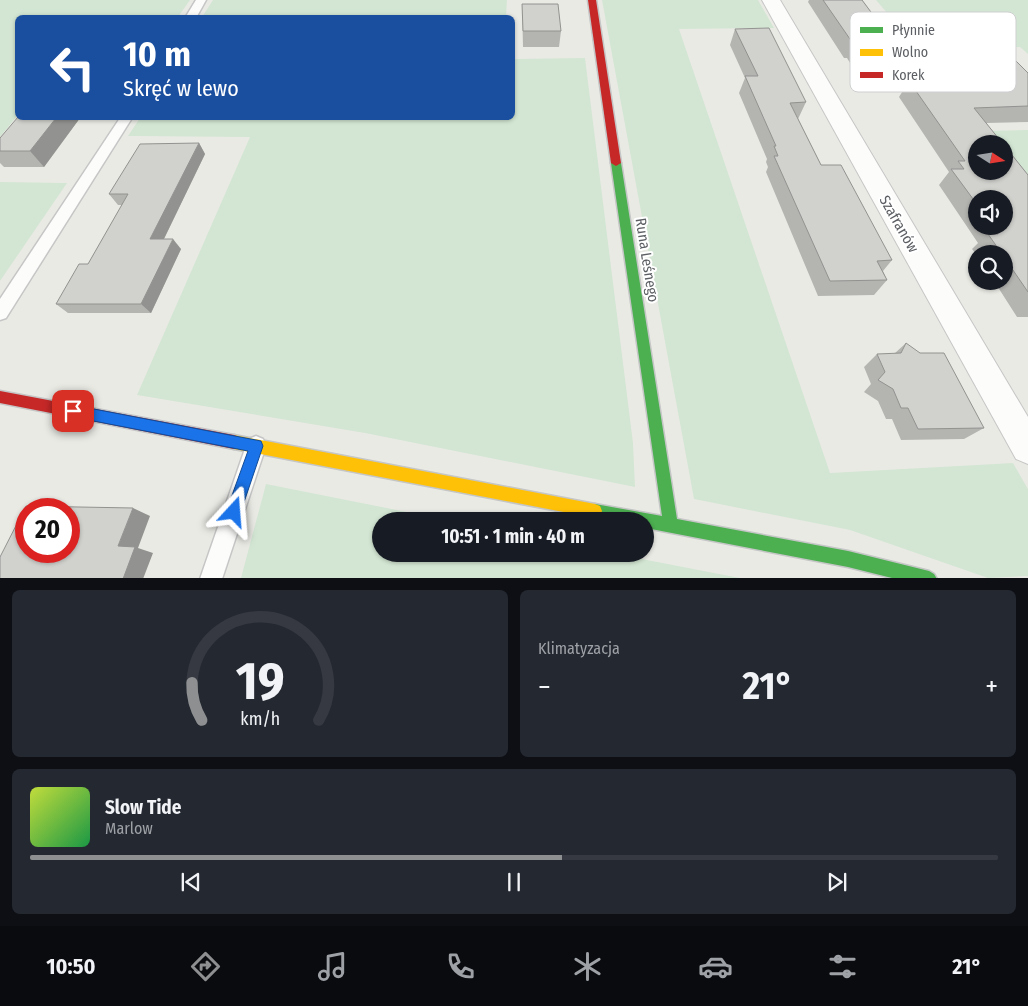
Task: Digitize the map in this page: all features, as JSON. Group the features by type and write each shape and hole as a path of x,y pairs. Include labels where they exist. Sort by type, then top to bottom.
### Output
{"street":[{"name":"Runa Leśnego","path":"592,0 672,525"},
{"name":"Szafranów","path":"771,0 1028,448"},
{"path":"0,397 848,559 930,578"}],"lane":[{"path":"192,15 201,0"},
{"path":"0,313 125,120"},
{"path":"211,578 256,446"}],"green space":[{"path":"0,0 190,0 179,15 15,15 15,118 0,137"},
{"path":"213,0 507,0 506,15 203,15"},
{"path":"602,0 758,0 774,28 679,29 830,473 1013,463 1028,489 1028,576 988,578 850,530 694,499"},
{"path":"876,0 1028,0 1028,54 1020,47 1016,47 1016,12 886,12"},
{"path":"585,58 633,443 635,487 365,433 137,395 250,137 128,136 139,120 515,120 515,59"},
{"path":"1028,130 1028,182 1013,164 1013,135 988,135 985,131"},
{"path":"0,182 67,183 0,281"},
{"path":"266,484 407,512 372,512 372,562 654,561 740,578 241,578"}],"building":[{"path":"823,0 862,0 871,12 850,12 850,39"},
{"path":"522,4 558,4 561,31 523,31"},
{"path":"769,28 806,102 790,103 821,165 841,165 892,260 877,261 887,280 830,281 774,156 778,156 774,146 776,146 745,76 758,76 735,29"},
{"path":"1016,61 1028,73 1028,106 974,108 996,135 968,135 968,180 1013,180 1013,156 1028,175 1028,292 1013,270 1013,245 996,245 989,235 1013,235 1013,190 968,190 968,192 951,169 964,169 958,161 965,161 917,92 1016,92"},
{"path":"15,120 54,120 30,151 0,151 0,138"},
{"path":"199,143 150,239 173,239 141,304 56,304 79,264 88,264 128,194 109,194 140,144"},
{"path":"906,343 920,353 944,353 984,428 918,429 908,408 901,408 893,389 878,380 885,372 877,354 901,353"},
{"path":"80,507 133,508 118,546 135,547 123,578 0,578 0,557 15,528 15,563 80,563"}],"traffic: fast":[{"path":"616,163 671,525"},
{"path":"595,511 848,559 925,578"}],"traffic: slow":[{"path":"234,442 595,511"}],"traffic: jam":[{"path":"592,0 616,163"},
{"path":"0,397 234,442"}],"route":[{"path":"73,411 256,446 234,512"}]}
